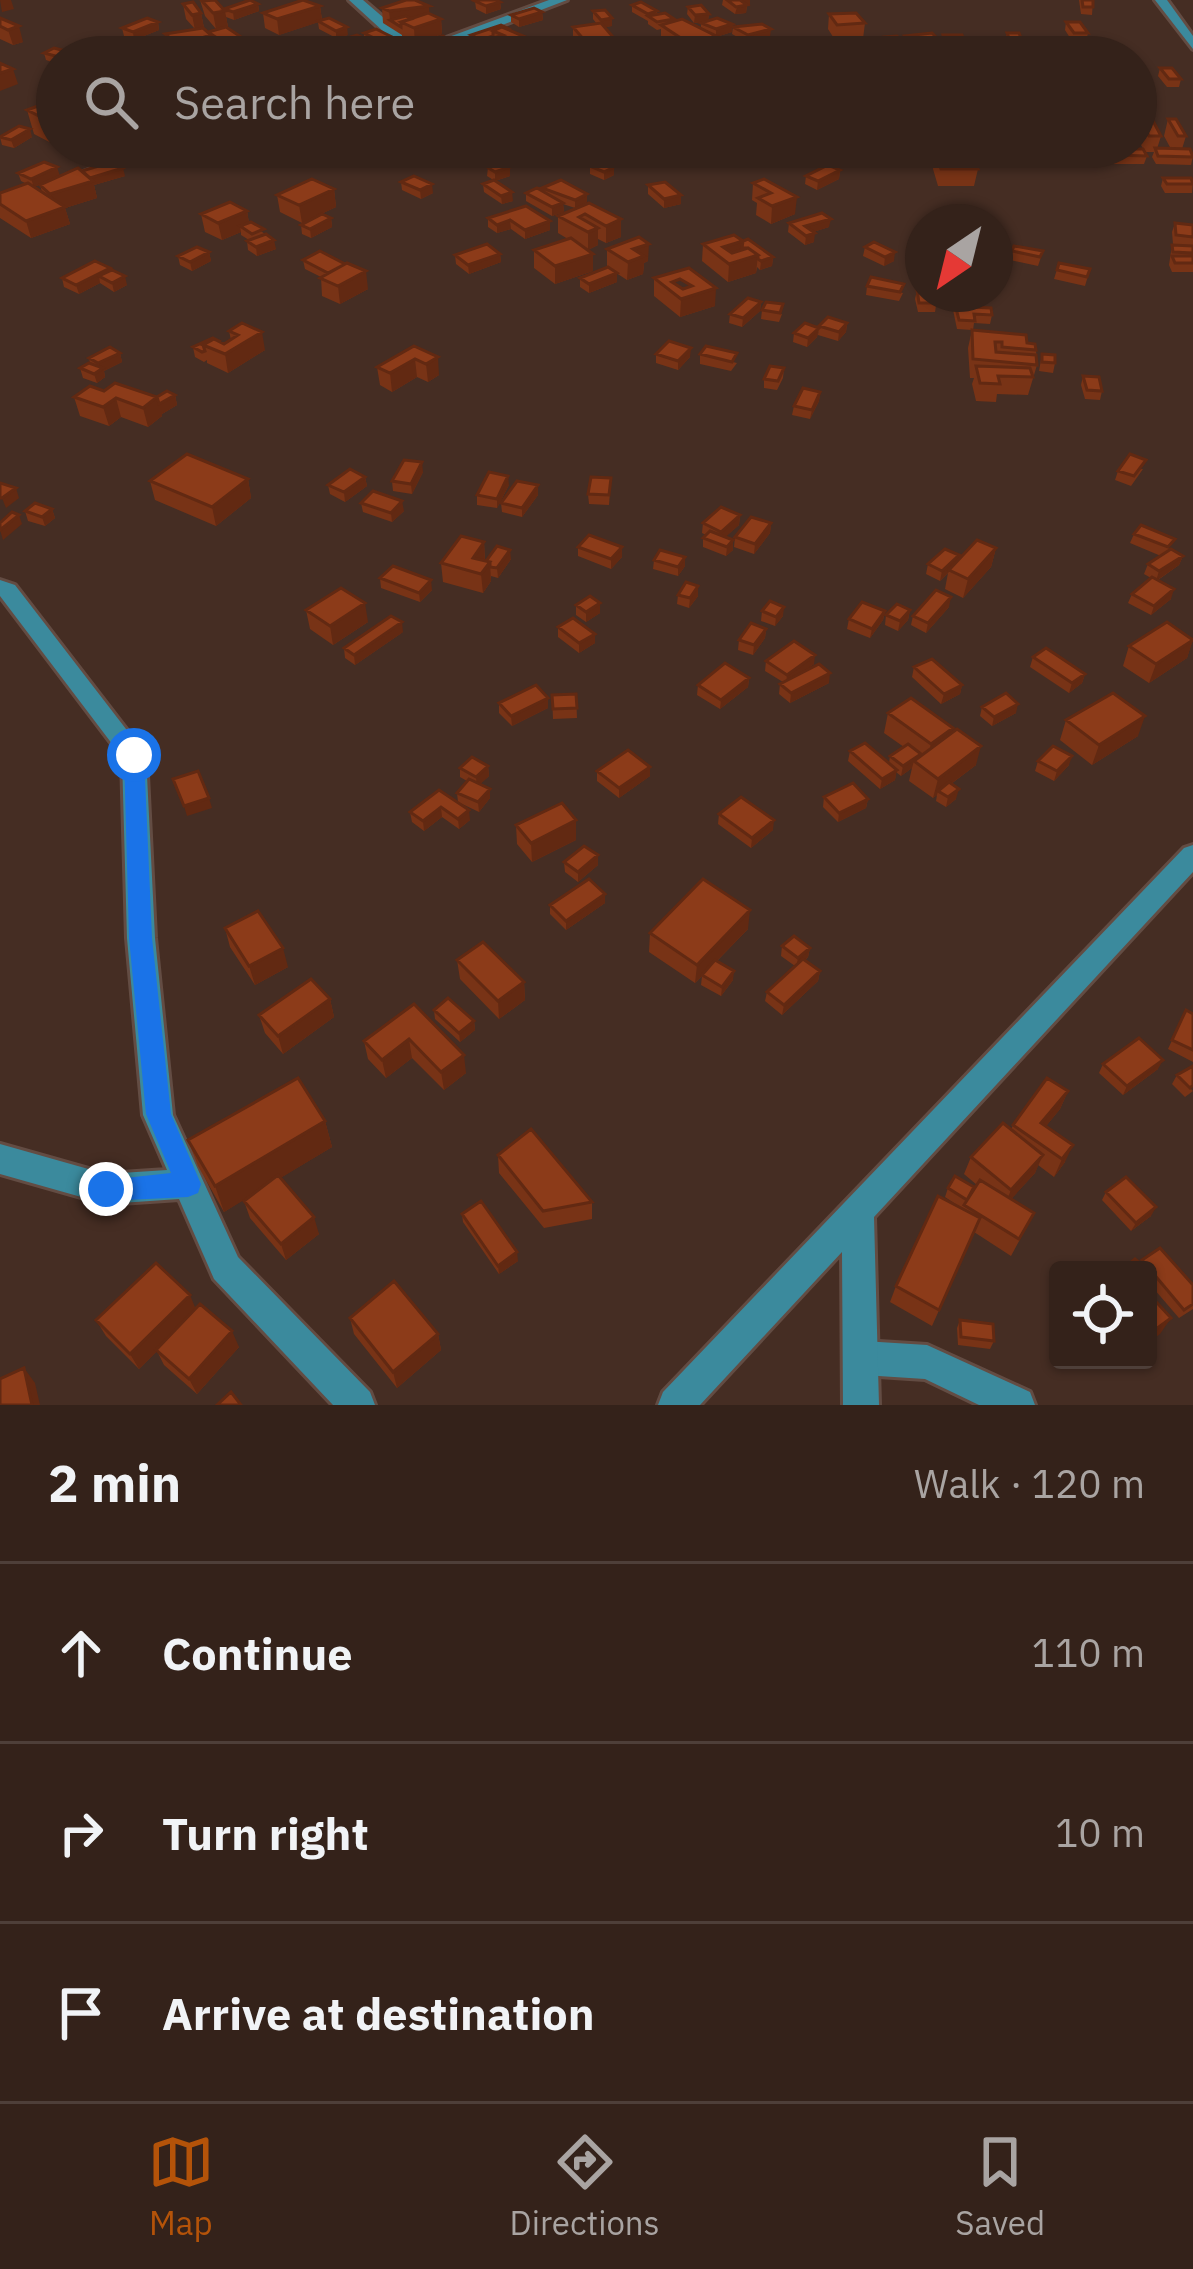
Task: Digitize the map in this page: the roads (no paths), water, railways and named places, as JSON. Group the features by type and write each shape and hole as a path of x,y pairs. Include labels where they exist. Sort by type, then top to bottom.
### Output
{"street":[{"path":"355,0 396,36"},
{"path":"465,36 561,0"},
{"path":"1161,0 1193,45"},
{"path":"68,181 104,168"},
{"path":"0,587 8,590 134,755 141,938 158,1114 188,1184 226,1268 357,1405"},
{"path":"676,1405 1193,855"},
{"path":"0,1159 106,1189 188,1184"},
{"path":"858,1214 861,1405"},
{"path":"863,1358 927,1362 1017,1405"}]}
